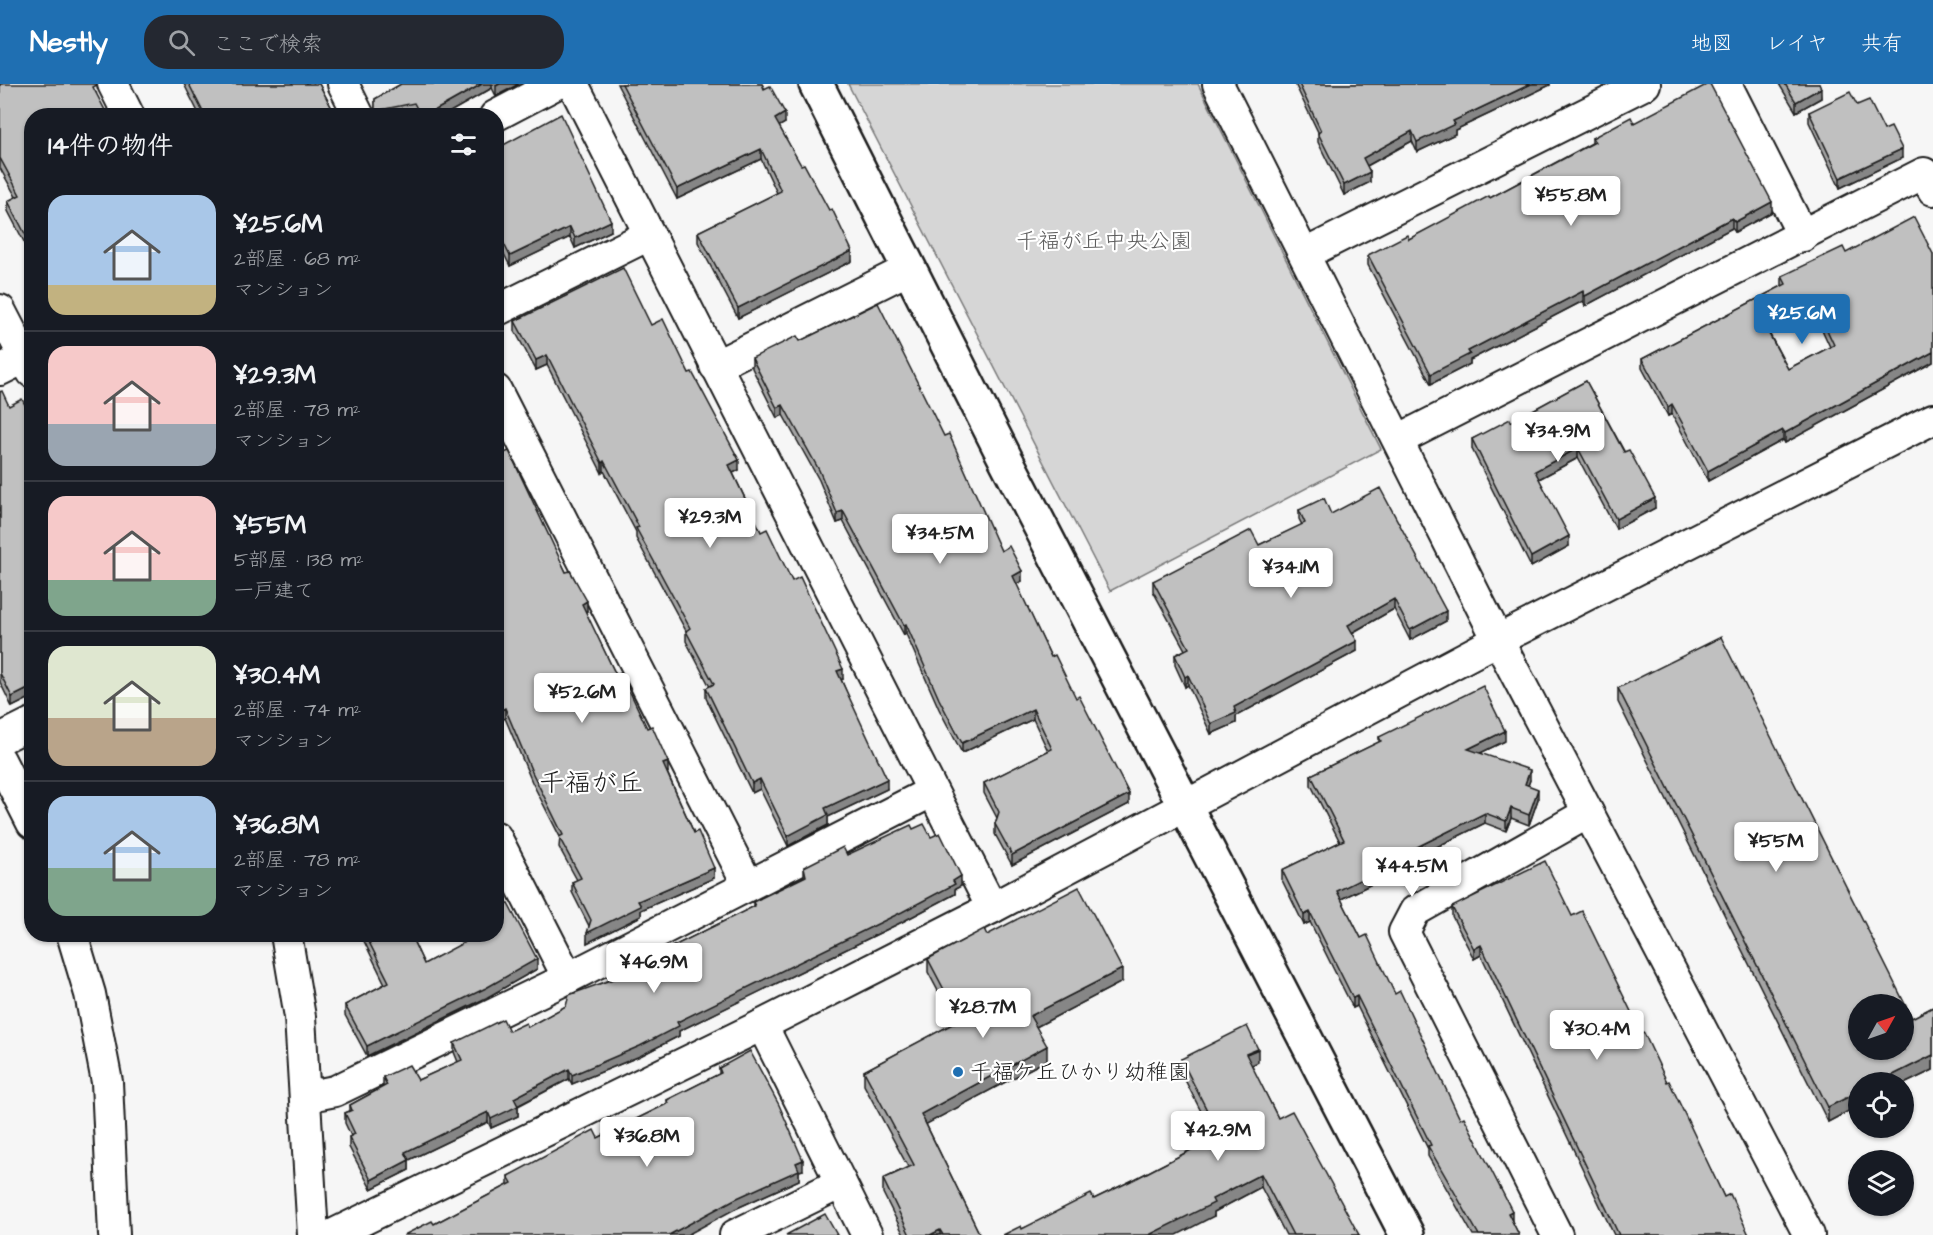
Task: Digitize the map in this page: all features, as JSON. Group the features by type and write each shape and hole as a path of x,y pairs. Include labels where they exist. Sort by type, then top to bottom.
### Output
{"street":[{"path":"113,84 125,108"},
{"path":"343,84 355,108"},
{"path":"504,111 556,84"},
{"path":"573,84 992,908"},
{"path":"816,84 1407,1235"},
{"path":"1218,84 1497,640 1809,1235"},
{"path":"1305,254 1645,84"},
{"path":"1726,84 1803,236"},
{"path":"1398,440 1924,173 1933,190"},
{"path":"504,307 649,235"},
{"path":"715,366 909,269"},
{"path":"0,310 22,363"},
{"path":"504,406 748,885"},
{"path":"332,1235 762,1025 992,908 1497,640 1933,419"},
{"path":"0,739 24,727"},
{"path":"0,760 24,807"},
{"path":"305,1097 335,1091 567,978 931,792"},
{"path":"1557,1235 1404,932 1415,911 1588,813"},
{"path":"504,853 567,978"},
{"path":"74,942 90,994 107,1082 114,1235"},
{"path":"287,942 300,1017 313,1235"},
{"path":"762,1025 867,1235"},
{"path":"735,1235 841,1183"}],"green space":[{"name":"千福が丘中央公園","path":"848,84 1198,84 1381,449 1110,591"}],"building":[{"path":"0,84 97,85 93,87 104,108 24,108 24,232 8,201 20,195 0,158"},
{"path":"189,84 319,84 332,108 201,108"},
{"path":"401,84 482,84 439,108 417,108 414,103 390,108 375,108 375,99"},
{"path":"622,84 762,84 764,89 770,86 785,113 775,119 801,165 804,164 829,210 832,209 852,251 738,308 698,232 781,191 761,149 677,189"},
{"path":"1299,84 1531,84 1453,121 1455,124 1417,142 1412,131 1363,158 1370,172 1344,185 1318,133 1321,131"},
{"path":"1708,84 1772,202 1735,222 1732,218 1585,296 1583,291 1468,351 1470,354 1431,374 1368,255 1407,235 1409,239 1489,196 1490,198 1595,142 1592,138 1631,117 1634,123"},
{"path":"1785,84 1819,84 1821,88 1796,102"},
{"path":"1850,92 1857,105 1869,100 1884,130 1891,127 1902,149 1840,178 1809,112"},
{"path":"561,114 611,221 575,238 570,227 510,256 504,244 504,145"},
{"path":"1914,217 1933,254 1933,352 1785,433 1783,430 1708,471 1672,404 1668,407 1642,359 1786,284 1782,276 1843,247 1846,253","holes":["1812,298 1834,345 1788,369 1762,321"]},
{"path":"623,268 651,325 663,319 689,373 692,372 739,460 729,465 761,532 767,529 792,581 800,577 843,669 837,671 887,779 825,808 828,815 788,836 760,779 752,783 706,688 714,684 686,631 690,628 636,528 639,527 604,461 602,463 547,355 536,360 515,321"},
{"path":"878,303 944,436 949,434 1001,551 1009,546 1022,571 1013,576 1051,657 1055,655 1076,698 1079,696 1129,794 1012,855 995,824 999,812 984,783 1052,749 1033,709 962,743 939,699 906,624 904,625 843,511 837,513 819,470 783,405 777,408 752,358 797,336 800,341"},
{"path":"1586,381 1624,452 1629,450 1655,498 1616,519 1578,448 1535,471 1569,536 1531,557 1472,439 1510,419 1511,422"},
{"path":"2,391 9,406 22,399 24,403 24,691 12,697 0,673 0,392"},
{"path":"509,451 566,572 570,571 587,601 582,604 616,675 621,673 647,728 652,726 668,762 663,764 694,833 698,831 714,868 638,901 641,906 587,933 591,920 572,882 581,878 559,837 563,835 532,772 505,708 504,453"},
{"path":"1380,488 1446,611 1410,630 1394,599 1348,625 1357,641 1234,707 1236,713 1211,724 1188,675 1185,677 1175,655 1189,648 1153,581 1251,530 1259,545 1305,523 1299,510 1324,498 1331,514"},
{"path":"1721,637 1900,994 1848,994 1848,1060 1914,1060 1914,1017 1933,1007 1933,1055 1899,1072 1848,1072 1848,1097 1828,1107 1618,688"},
{"path":"1483,686 1505,731 1468,749 1530,770 1525,784 1538,789 1529,815 1511,808 1506,821 1485,813 1399,856 1400,860 1337,891 1361,938 1367,935 1395,994 1400,991 1460,1119 1464,1117 1512,1211 1508,1213 1519,1235 1479,1235 1428,1146 1431,1145 1357,996 1353,998 1310,912 1304,915 1282,870 1344,840 1311,775 1381,741 1379,737"},
{"path":"924,824 931,837 940,833 961,876 953,881 955,884 677,1022 679,1026 640,1046 572,1075 569,1069 514,1098 518,1106 491,1119 488,1112 405,1152 409,1160 371,1180 349,1137 355,1134 345,1113 352,1110 350,1105 387,1085 383,1077 409,1065 418,1080 462,1060 454,1043 503,1019 509,1031 526,1023 528,1027 566,1006 569,995 621,976 619,973 755,906 753,902 806,876 804,867 843,847 847,855 911,825 913,829"},
{"path":"1545,861 1572,916 1582,911 1642,1034 1644,1033 1667,1082 1669,1081 1724,1197 1730,1194 1749,1235 1619,1235 1481,945 1474,949 1452,907"},
{"path":"1079,887 1122,969 1030,1016 1047,1046 921,1114 980,1235 943,1235 940,1230 930,1235 910,1235 883,1179 914,1165 864,1071 960,1020 928,959 984,929 987,935"},
{"path":"504,896 537,959 486,988 367,1046 345,1005 389,982 369,942 414,942 424,964 465,942 504,942"},
{"path":"1247,1026 1258,1049 1246,1054 1278,1118 1292,1111 1359,1235 1293,1235 1261,1174 1212,1199 1214,1203 1149,1235 1003,1235 1021,1226 1022,1229 1091,1194 1094,1199 1195,1148 1193,1145 1218,1132 1181,1059"},
{"path":"750,1051 779,1105 803,1160 796,1163 799,1170 735,1199 669,1235 404,1235 432,1221 434,1224 512,1183 508,1176 594,1130 598,1138 669,1103 667,1100 721,1073 719,1068"},
{"path":"825,1214 837,1235 786,1235"}],"place":[{"name":"千福ケ丘ひかり幼稚園","path":"958,1072"}],"district":[{"name":"千福が丘","path":"591,783"}]}
